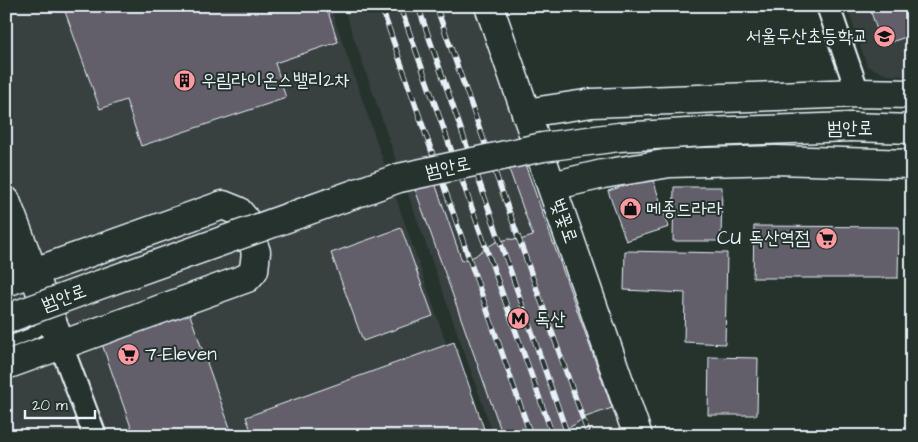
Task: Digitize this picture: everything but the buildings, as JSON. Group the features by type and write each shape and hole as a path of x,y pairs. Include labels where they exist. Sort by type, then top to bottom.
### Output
{"main road":[{"name":"벚꽃로","path":"488,6 638,436"},
{"path":"526,114 592,103 858,93 912,94"},
{"name":"범안로","path":"6,319 399,178 543,147 619,137 705,132 852,127 912,129"},
{"path":"552,186 602,174 670,163 775,160 912,164"},
{"path":"6,201 15,254 33,272 61,345"},
{"path":"6,282 223,205 238,211 244,218 256,252 254,270 247,278 6,365"}],"street":[{"path":"828,6 858,93"},
{"path":"61,345 95,436"}],"lane":[{"path":"6,293 33,272"},
{"path":"6,344 31,334 42,327 47,322 49,315"}],"shaded area":[{"path":"6,6 330,6 478,436 6,436"},
{"path":"343,6 475,6 551,216 626,436 494,436"},
{"name":"서울두산초등학교","path":"847,6 912,6 912,76 887,75 867,66"}],"railway":[{"path":"381,6 531,436"},
{"path":"400,6 553,436"},
{"path":"418,6 568,436"},
{"path":"436,6 589,436"}],"place":[{"name":"서울두산초등학교","path":"884,36"},
{"name":"우림라이온스밸리2차","path":"185,80"},
{"name":"메종드라라","path":"630,209"},
{"name":"CU 독산역점","path":"826,238"},
{"name":"독산","path":"519,319"},
{"name":"7-Eleven","path":"129,354"}]}
